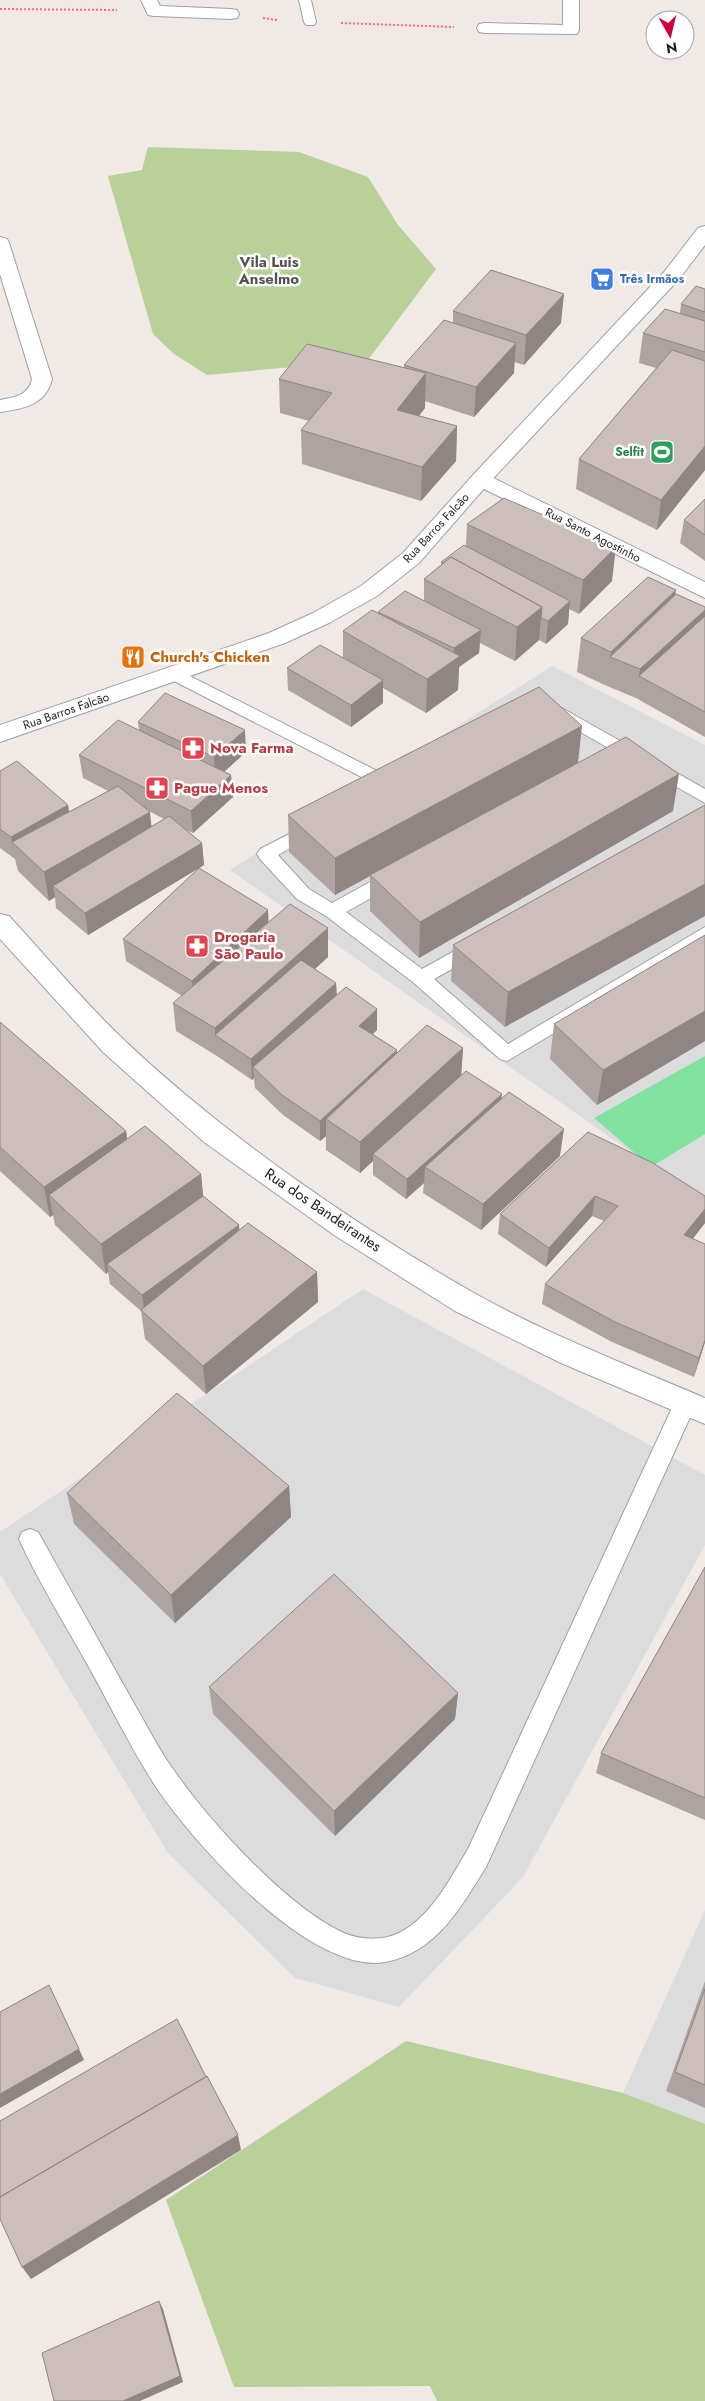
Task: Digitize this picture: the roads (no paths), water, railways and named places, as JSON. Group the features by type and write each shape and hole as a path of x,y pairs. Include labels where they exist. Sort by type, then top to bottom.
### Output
{"street":[{"path":"485,28 571,30 571,0"},
{"path":"151,5 231,14"},
{"name":"Rua Barros Falcão","path":"0,734 277,638 321,618 369,590 411,558 481,479 672,275 705,232"},
{"path":"0,243 42,379 41,388 34,397 0,406"},
{"name":"Rua Santo Agostinho","path":"481,479 705,591"},
{"name":"Rua dos Bandeirantes","path":"0,923 113,1046 214,1134 344,1227 465,1302 571,1354 695,1408"}],"lane":[{"path":"306,0 310,22"},
{"path":"174,674 389,786"},
{"path":"544,704 705,797"},
{"path":"607,760 624,751"},
{"path":"373,795 406,777"},
{"path":"332,818 266,854 303,894 332,911 421,978 507,1054 705,934"},
{"path":"332,911 409,868"},
{"path":"421,978 490,939"},
{"path":"30,1539 165,1779 203,1829 291,1914 334,1942 360,1951 386,1949 408,1942 430,1925 453,1897 477,1858 695,1408"}],"place":[{"name":"Três Irmãos","path":"602,279"},
{"name":"Selfit","path":"662,452"},
{"name":"Church's Chicken","path":"133,657"},
{"name":"Nova Farma","path":"193,748"},
{"name":"Pague Menos","path":"157,788"},
{"name":"Drogaria São Paulo","path":"197,946"}],"district":[{"name":"Vila Luis Anselmo","path":"269,270"}]}
